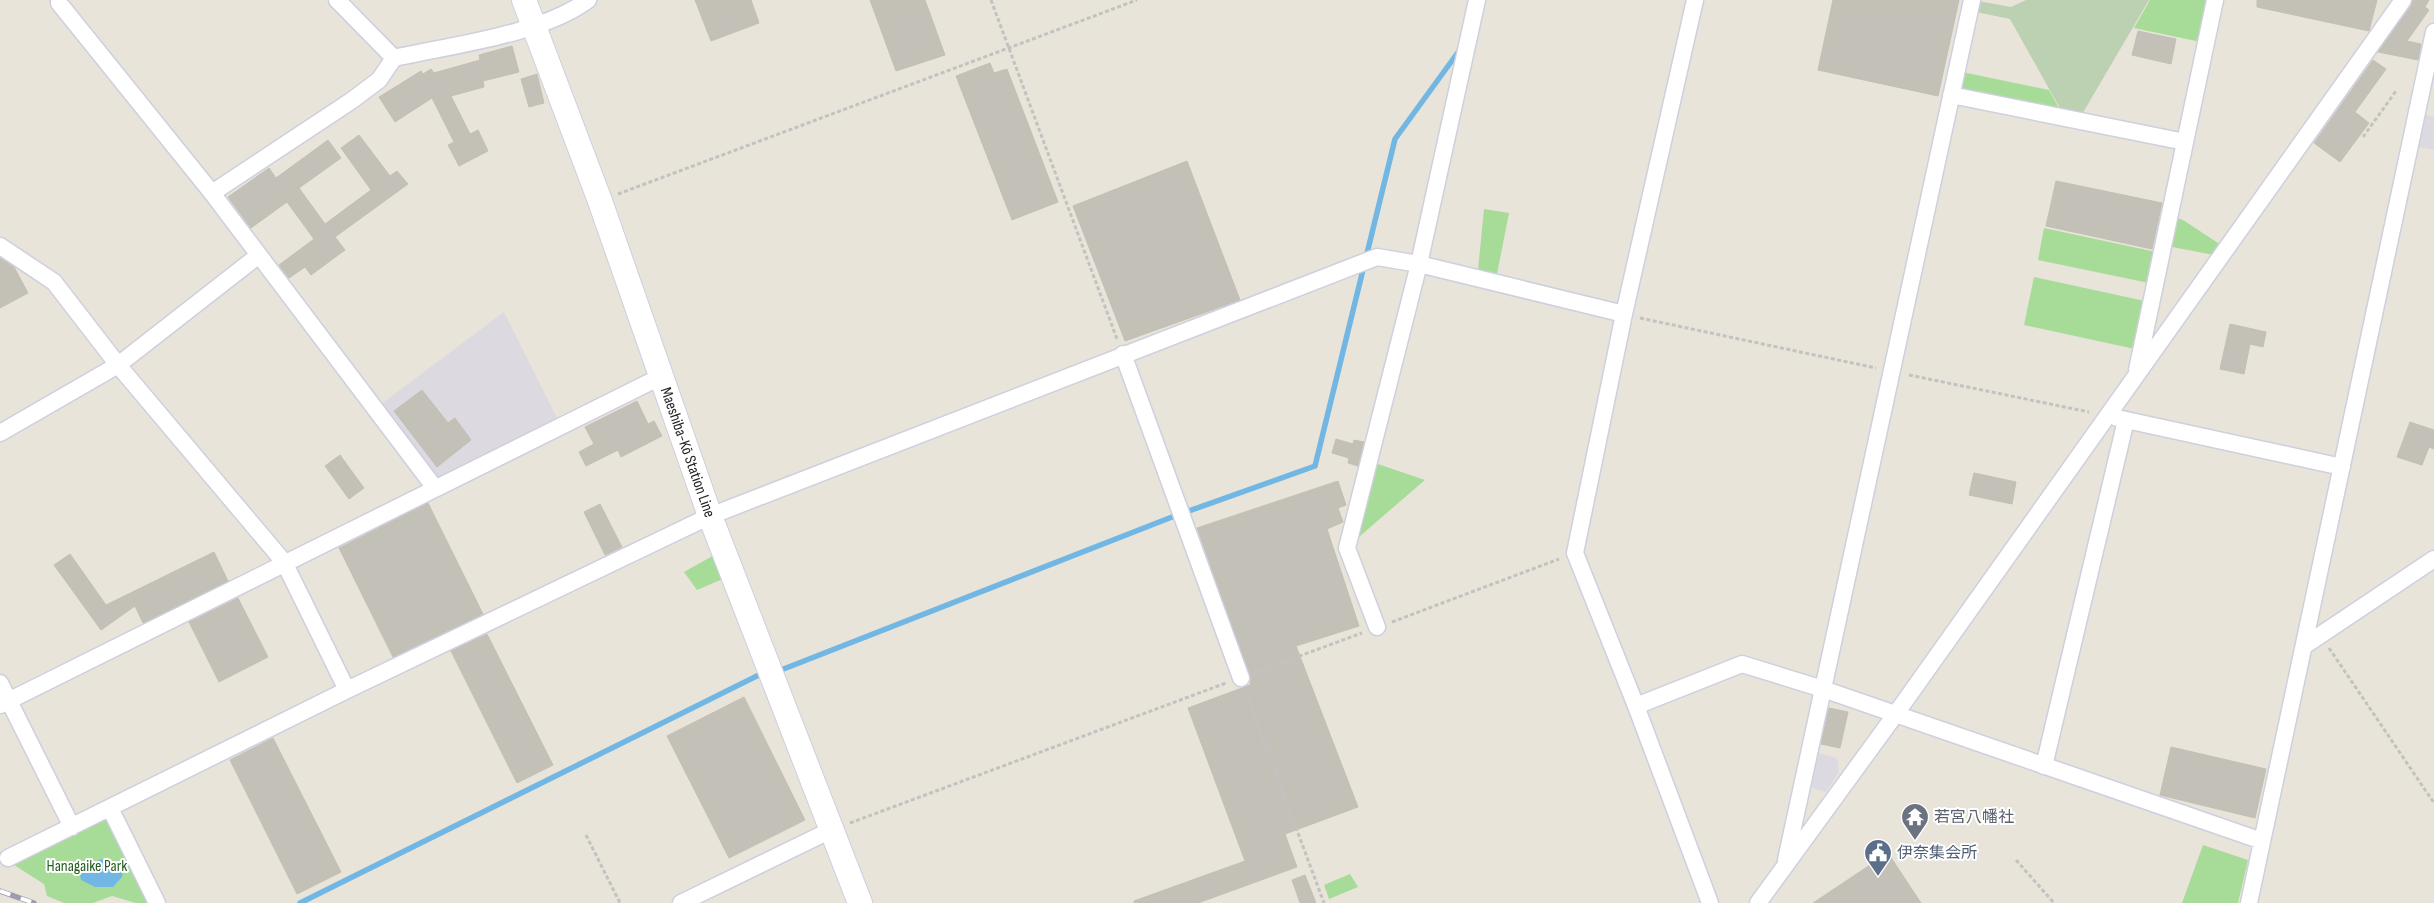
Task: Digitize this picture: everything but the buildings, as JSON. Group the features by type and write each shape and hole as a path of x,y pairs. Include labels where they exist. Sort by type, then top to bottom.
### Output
{"main road":[{"name":"Maeshiba-Kō Station Line","path":"524,0 600,201 710,516 860,903"}],"street":[{"path":"59,0 59,4 212,193 435,488"},
{"path":"337,0 394,58"},
{"path":"212,193 379,80 394,58 534,26 574,10 588,0"},
{"path":"1376,627 1347,548 1419,264 1477,0"},
{"path":"1695,0 1624,314 1575,553 1636,706 1710,903"},
{"path":"1784,866 1972,0"},
{"path":"2136,376 2215,0"},
{"path":"1758,903 1895,715 2403,0"},
{"path":"2249,903 2434,32"},
{"path":"1951,95 2185,142"},
{"path":"0,246 54,282 118,365 284,562 347,690"},
{"path":"0,433 118,365 259,255"},
{"path":"8,858 347,690 710,516 1123,354 1377,257 1419,264 1624,314"},
{"path":"1123,354 1241,678"},
{"path":"4,702 662,376"},
{"path":"2107,416 2342,466"},
{"path":"2044,766 2126,420"},
{"path":"2304,646 2434,559"},
{"path":"1636,706 1742,664 1823,689 2262,841"},
{"path":"0,682 4,702 72,827"},
{"path":"110,808 157,903"},
{"path":"681,903 831,830"}],"path":[{"path":"991,0 1123,354"},
{"path":"600,201 1137,0"},
{"path":"2363,137 2396,91"},
{"path":"1624,314 2107,416"},
{"path":"831,830 1575,553"},
{"path":"2321,635 2434,802"},
{"path":"1241,678 1324,903"},
{"path":"586,835 620,903"},
{"path":"2016,860 2054,903"}],"shaded area":[{"path":"2426,115 2434,117 2434,150 2419,147"},
{"path":"504,312 558,420 437,480 380,405"},
{"path":"1817,753 1837,758 1839,772 1826,792 1809,787"}],"green space":[{"path":"2026,0 2149,0 2081,116 2062,112 2010,19 1976,12 1978,1 2011,7"},
{"path":"2150,0 2210,0 2201,42 2134,28"},
{"path":"1962,72 2049,90 2061,112 1959,90"},
{"path":"1484,209 1509,213 1497,274 1478,270"},
{"path":"2173,217 2183,220 2221,245 2214,255 2167,246"},
{"path":"2044,228 2156,252 2149,283 2038,260"},
{"path":"2034,277 2145,301 2135,349 2024,325"},
{"path":"1372,462 1425,480 1353,542"},
{"path":"716,554 725,578 697,590 684,572"},
{"name":"Hanagaike Park","path":"101,818 111,824 148,903 136,903 112,896 93,903 64,903 47,896 44,884 11,863"},
{"path":"2203,845 2248,860 2238,903 2182,903"},
{"path":"1350,874 1358,887 1329,899 1324,885"}],"water":[{"path":"102,859 123,869 122,877 113,887 95,887 81,880 80,875 88,864"}],"waterway":[{"path":"781,670 1172,517 1315,466 1395,139 1459,51"},
{"path":"300,903 765,672"}],"railway":[{"path":"0,891 34,903"}],"place":[{"name":"若宮八幡社","path":"1915,841"},
{"name":"伊奈集会所","path":"1878,877"}]}
